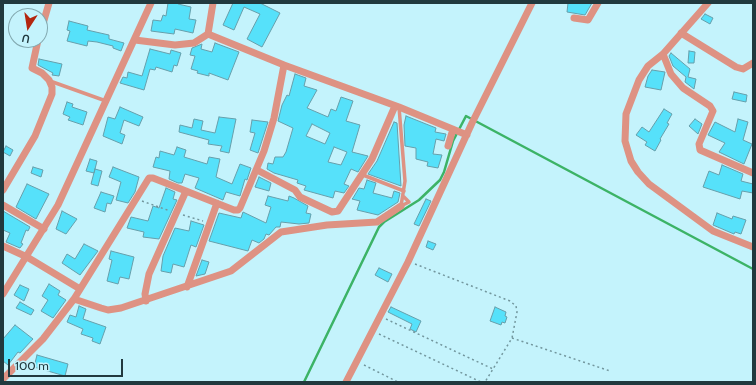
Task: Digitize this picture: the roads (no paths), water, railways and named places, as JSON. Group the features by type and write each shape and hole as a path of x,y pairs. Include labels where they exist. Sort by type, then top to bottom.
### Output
{"street":[{"path":"3,294 58,205 151,3"},
{"path":"135,40 175,45 194,43 208,34 213,3"},
{"path":"448,146 459,131 474,120 532,3"},
{"path":"574,18 588,20 598,3"},
{"path":"708,3 663,54 648,66 639,80 626,114 625,141 631,161 638,172 649,184 699,223 713,231 753,247"},
{"path":"681,33 736,67 743,69 753,63"},
{"path":"208,34 284,65 459,131"},
{"path":"3,190 34,136 52,94 52,87 49,80 42,73 32,68 36,48"},
{"path":"663,54 671,74 683,88 710,106 714,111 699,144 700,150 753,174"},
{"path":"3,379 43,339 74,299 149,178 153,178 238,210 257,170 271,128 284,65"},
{"path":"257,170 295,190 299,196 335,212 339,210 363,175 397,107"},
{"path":"346,382 381,317 408,262 459,131"},
{"path":"146,301 145,294 149,274 186,191"},
{"path":"187,287 217,203"},
{"path":"3,205 44,229"},
{"path":"74,299 108,310 146,301 231,271 281,232 322,225 377,222 401,206"},
{"path":"3,246 27,257 80,289"}],"lane":[{"path":"49,80 106,101"},
{"path":"397,107 405,181 401,206"},
{"path":"363,175 404,191"},
{"path":"401,206 409,202 403,196"}],"waterway":[{"path":"304,382 379,227 384,222 419,200 440,180 444,172 453,141 466,116 753,269"}]}
